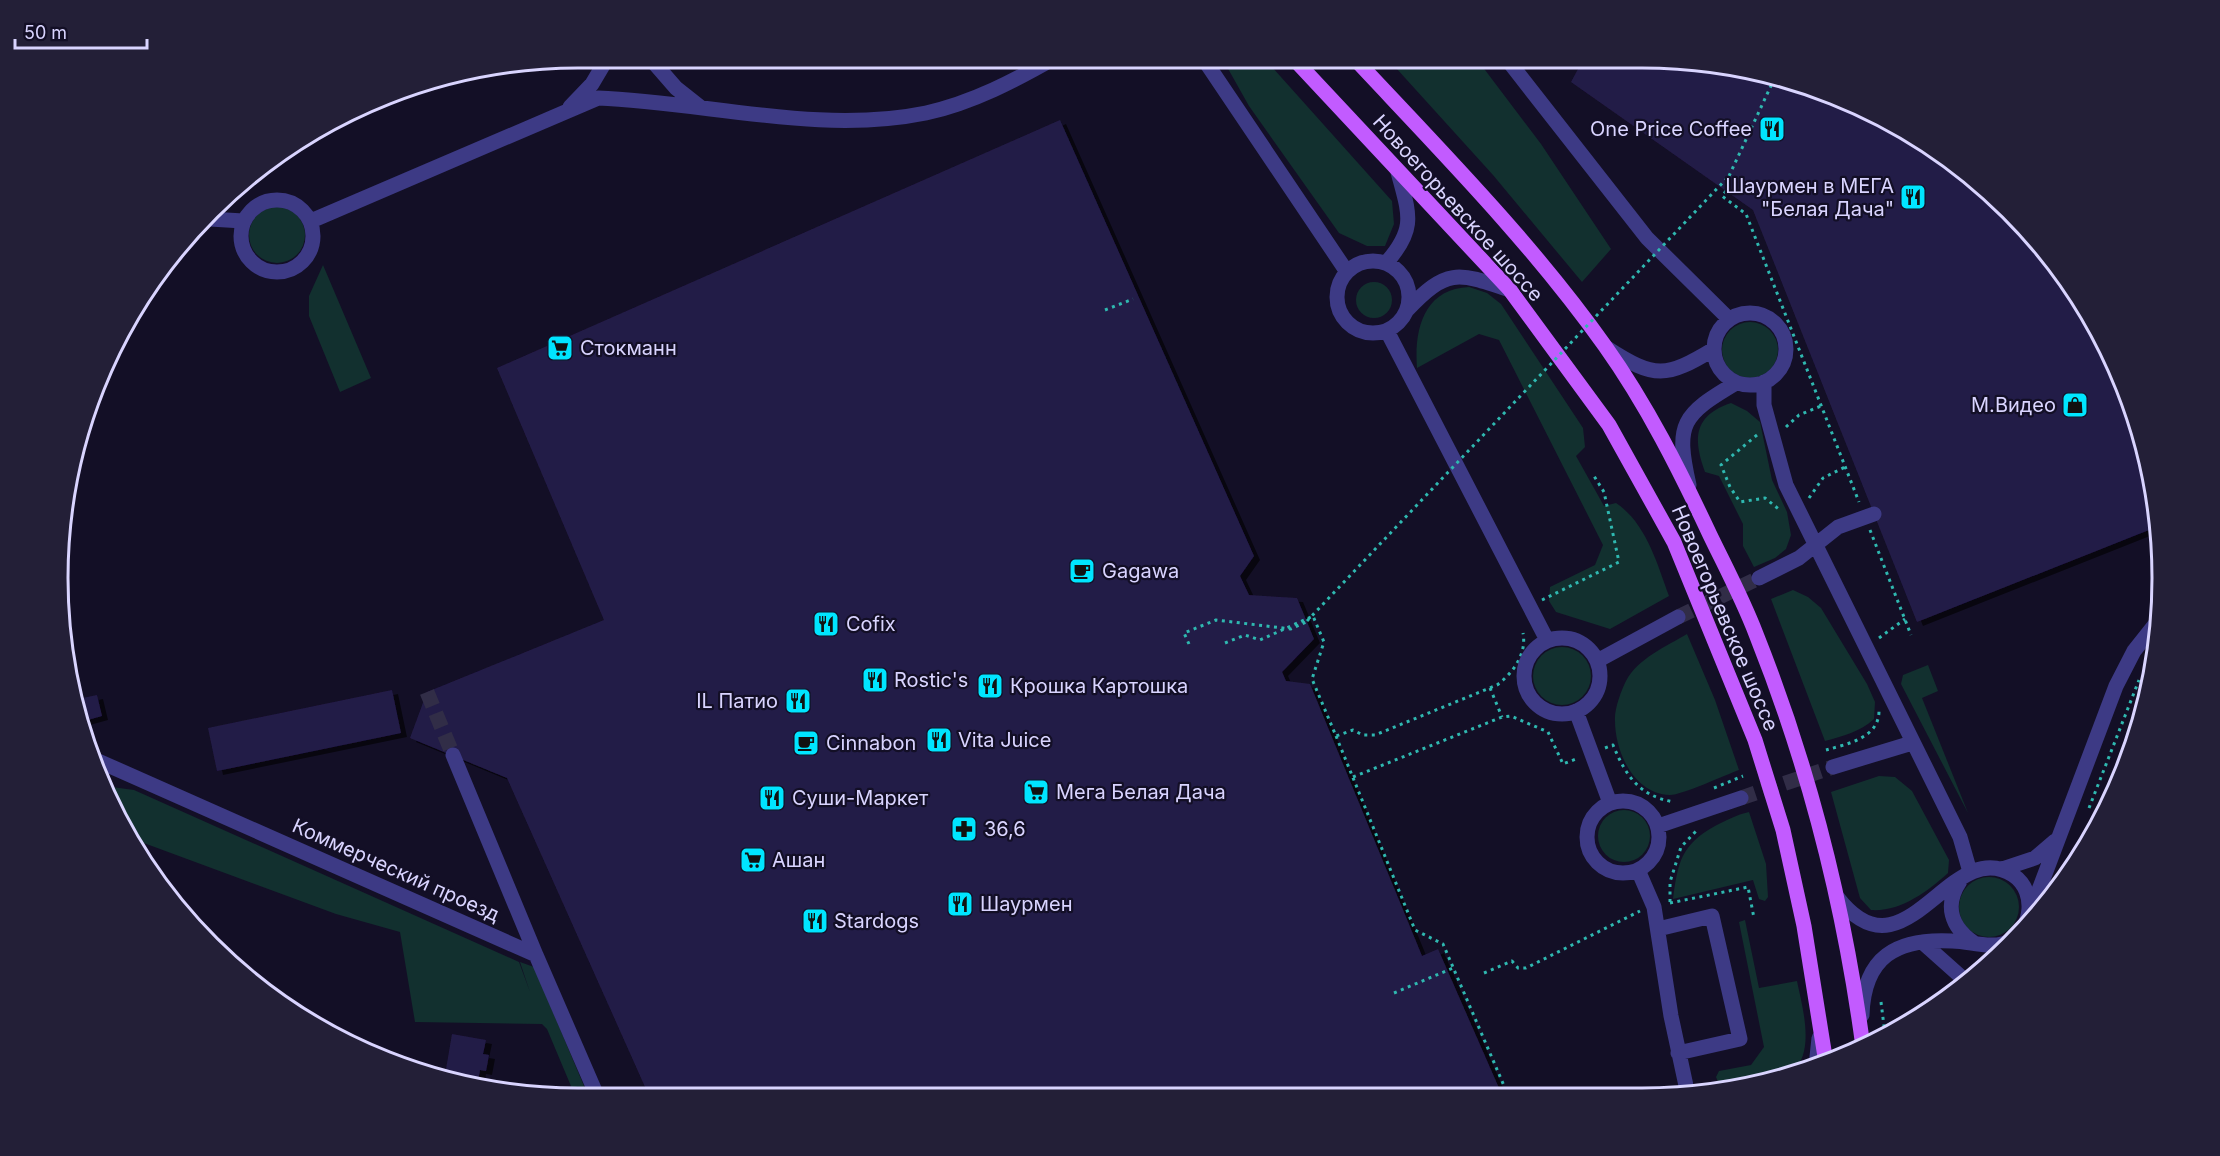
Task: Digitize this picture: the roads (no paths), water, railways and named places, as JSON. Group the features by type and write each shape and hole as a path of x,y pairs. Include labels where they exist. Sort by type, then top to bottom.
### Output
{"main road":[{"name":"Новоегорьевское шоссе","path":"1302,68 1510,290 1609,425 1674,542 1720,648 1755,740 1783,830 1804,926 1825,1054"},
{"name":"Новоегорьевское шоссе","path":"1363,68 1554,278 1607,348 1651,420 1691,494 1755,631 1790,724 1820,823 1838,898 1861,1039"}],"street":[{"path":"564,113 592,84 601,68"},
{"path":"659,68 676,88 700,107"},
{"path":"311,221 598,98 700,107 790,119 882,118 926,112 1002,85 1035,68"},
{"path":"1210,68 1347,272"},
{"path":"1514,68 1647,238 1729,320"},
{"path":"1386,263 1401,246 1408,227 1398,172"},
{"path":"277,199 291,202 303,210 311,221 314,232 309,254 293,269 282,272 257,266 248,258 242,246 243,221 252,209 263,202 277,199"},
{"path":"215,219 243,221"},
{"path":"1407,310 1410,296 1406,282 1398,271 1386,263 1372,261 1359,264 1347,272 1339,285 1337,300 1341,315 1361,332 1374,333 1388,331 1399,322 1426,290 1441,280 1458,276 1474,278 1510,290"},
{"path":"1750,313 1763,315 1775,323 1784,335 1786,349 1784,362 1776,375 1764,382 1750,385 1736,382 1724,375 1716,362 1714,349 1716,336 1729,320 1750,313"},
{"path":"1388,331 1547,640"},
{"path":"1607,348 1636,368 1668,372 1714,349"},
{"path":"1691,494 1681,449 1688,420 1700,404 1736,382"},
{"path":"1764,382 1764,405 1779,463 1815,546 1960,837 1966,875 1953,891 1950,906 1953,921 1962,934 1974,943"},
{"path":"1759,578 1799,558 1838,527 1869,516"},
{"path":"1597,661 1678,617"},
{"path":"2032,907 2116,686 2134,651 2149,632"},
{"path":"1562,638 1576,641 1589,649 1597,661 1600,676 1597,690 1589,702 1576,711 1562,714 1546,711 1534,701 1526,689 1524,674 1527,660 1535,648 1547,640 1562,638"},
{"path":"1576,711 1610,803"},
{"path":"1833,767 1912,743"},
{"path":"453,755 594,1088"},
{"name":"Коммерческий проезд","path":"102,763 536,955"},
{"path":"1658,826 1741,798"},
{"path":"1624,801 1639,804 1651,813 1658,826 1660,839 1656,852 1649,863 1638,870 1625,873 1612,871 1601,865 1592,855 1588,843 1590,825 1599,810 1610,803 1624,801"},
{"path":"2002,869 2035,858 2059,837"},
{"path":"1838,898 1858,920 1870,925 1884,926 1918,912 1966,875 1991,867 2002,869 2016,876 2026,889 2030,905 2029,912"},
{"path":"1638,870 1654,907 1678,1053 1686,1086"},
{"path":"1658,929 1712,916 1740,1039 1678,1053"},
{"path":"1862,1039 1863,993 1876,964 1889,952 1906,944 1951,940 1990,946 1997,945"},
{"path":"1922,942 1961,977"},
{"path":"1817,1057 1821,1023"}],"tunnel":[{"path":"1678,617 1759,578"},
{"path":"427,692 453,755"},
{"path":"1741,798 1833,767"}],"place":[{"name":"One Price Coffee","path":"1772,129"},
{"name":"Шаурмен в МЕГА \"Белая Дача\"","path":"1913,197"},
{"name":"Стокманн","path":"560,348"},
{"name":"М.Видео","path":"2075,405"},
{"name":"Gagawa","path":"1082,571"},
{"name":"Cofix","path":"826,624"},
{"name":"Rostic's","path":"875,680"},
{"name":"Крошка Картошка","path":"990,686"},
{"name":"IL Патио","path":"798,701"},
{"name":"Vita Juice","path":"939,740"},
{"name":"Cinnabon","path":"806,743"},
{"name":"Мега Белая Дача","path":"1036,792"},
{"name":"Суши-Маркет","path":"772,798"},
{"name":"36,6","path":"964,829"},
{"name":"Ашан","path":"753,860"},
{"name":"Шаурмен","path":"960,904"},
{"name":"Stardogs","path":"815,921"}]}
